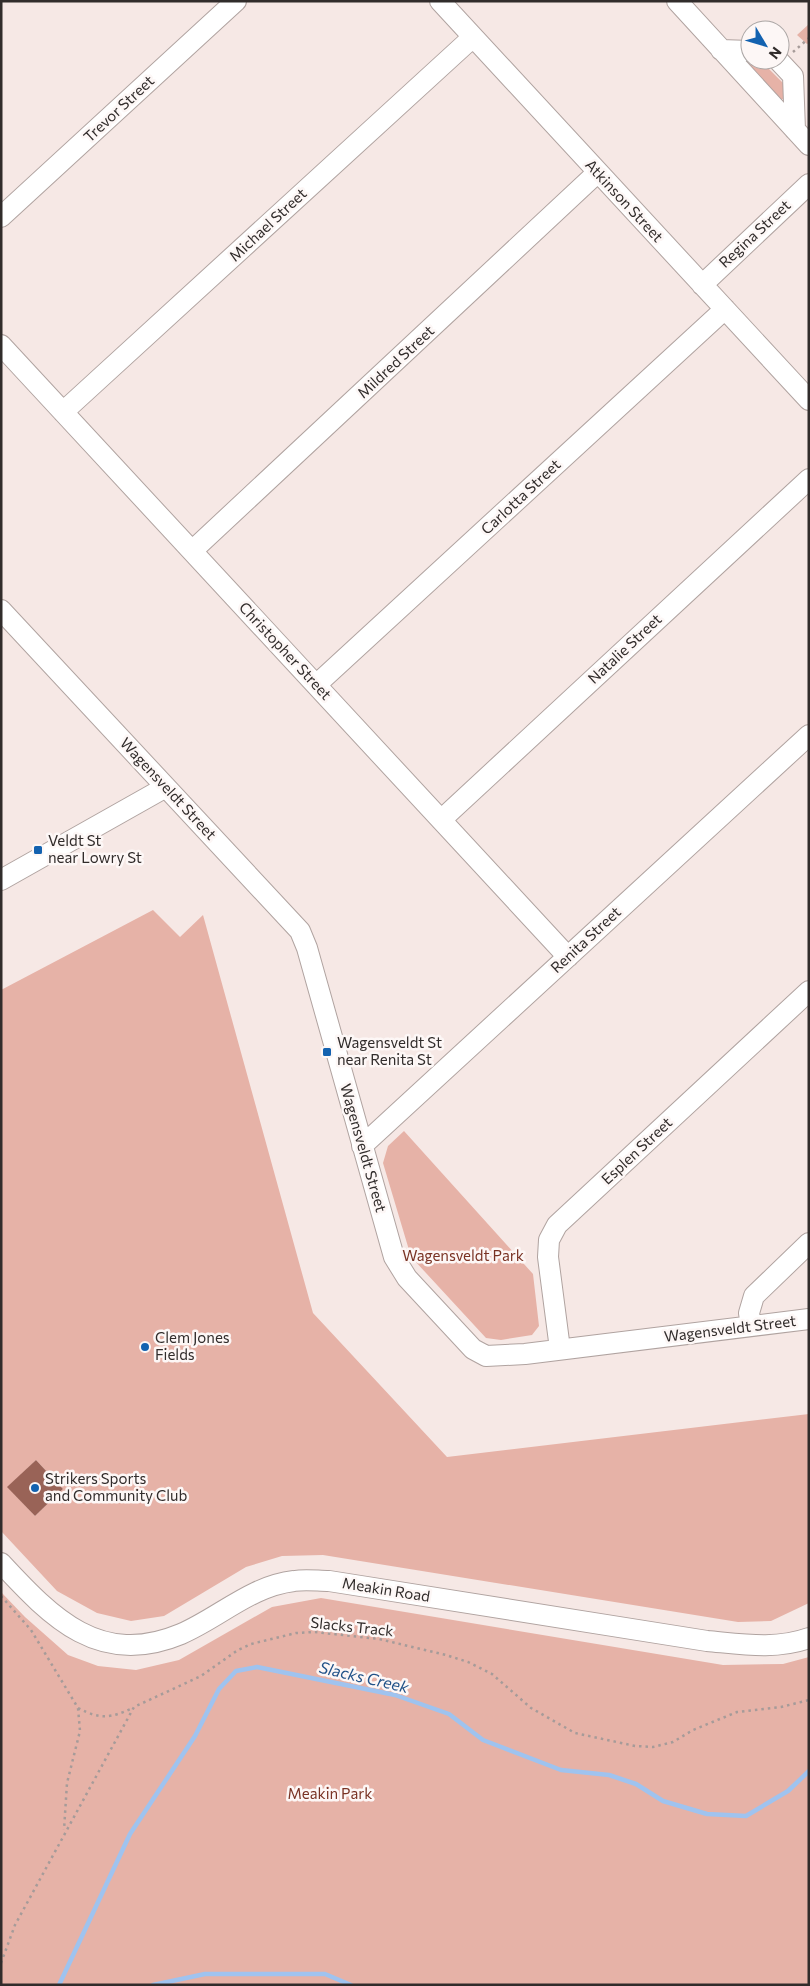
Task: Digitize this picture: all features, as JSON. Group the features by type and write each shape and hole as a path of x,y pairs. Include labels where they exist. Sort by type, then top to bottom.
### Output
{"street":[{"name":"Trevor Street","path":"1,217 236,1"},
{"name":"Atkinson Street","path":"440,1 809,400"},
{"path":"677,1 809,145"},
{"name":"Michael Street","path":"63,412 472,37"},
{"path":"721,50 740,51"},
{"path":"787,70 793,76 795,130"},
{"name":"Mildred Street","path":"192,551 598,172"},
{"name":"Regina Street","path":"702,285 809,184"},
{"name":"Carlotta Street","path":"316,685 725,310"},
{"name":"Christopher Street","path":"1,345 568,957"},
{"name":"Natalie Street","path":"441,820 809,479"},
{"name":"Wagensveldt Street","path":"1,610 300,931 307,948 394,1257 400,1269 473,1350 486,1356 494,1356 809,1319"},
{"name":"Renita Street","path":"362,1146 809,735"},
{"path":"2,880 166,787"},
{"name":"Esplen Street","path":"560,1349 548,1257 549,1240 557,1225 809,991"},
{"path":"751,1326 749,1313 754,1296 809,1243"},
{"name":"Meakin Road","path":"1,1563 48,1611 78,1632 109,1642 142,1645 181,1634 262,1589 294,1581 329,1581 706,1641 762,1646 798,1642 809,1638"}],"path":[{"path":"1,1596 31,1630 78,1708 80,1731 67,1783 64,1833"},
{"name":"Slacks Track","path":"78,1708 92,1715 103,1717 134,1707 194,1680 238,1650 251,1644 296,1633 316,1632 379,1639 468,1662 492,1674 531,1708 551,1721 575,1733 635,1746 653,1747 673,1742 693,1730 737,1712 781,1707 809,1700"},
{"path":"1,1963 15,1925 134,1707"}],"green space":[{"path":"809,24 809,43 807,44 797,35"},
{"path":"751,70 770,70 786,86 784,99 781,99"},
{"path":"153,910 180,937 203,915 313,1313 447,1457 809,1414 809,1603 771,1621 738,1622 323,1555 282,1556 246,1567 164,1616 131,1621 97,1613 57,1591 1,1531 1,990","holes":["36,1460 63,1489 35,1516 8,1487"]},
{"name":"Wagensveldt Park","path":"404,1131 533,1274 539,1326 532,1335 501,1340 486,1338 414,1260 409,1250 383,1163 388,1146"},
{"name":"Meakin Park","path":"1,1592 25,1617 68,1655 98,1666 136,1670 179,1660 272,1607 321,1598 723,1665 783,1664 809,1657 809,1985 1,1985"}],"building":[{"name":"Strikers Sports and Community Club","path":"36,1460 63,1489 35,1516 7,1487"}],"waterway":[{"name":"Slacks Creek","path":"59,1985 130,1834 195,1736 219,1689 236,1671 257,1667 395,1695 449,1714 483,1740 561,1770 609,1775 636,1784 663,1801 707,1814 746,1816 788,1791 809,1771"},
{"path":"153,1985 205,1974 325,1974 351,1985"}],"place":[{"name":"Veldt St near Lowry St","path":"38,850"},
{"name":"Wagensveldt St near Renita St","path":"327,1052"},
{"name":"Clem Jones Fields","path":"145,1347"},
{"name":"Strikers Sports and Community Club","path":"35,1488"}]}
